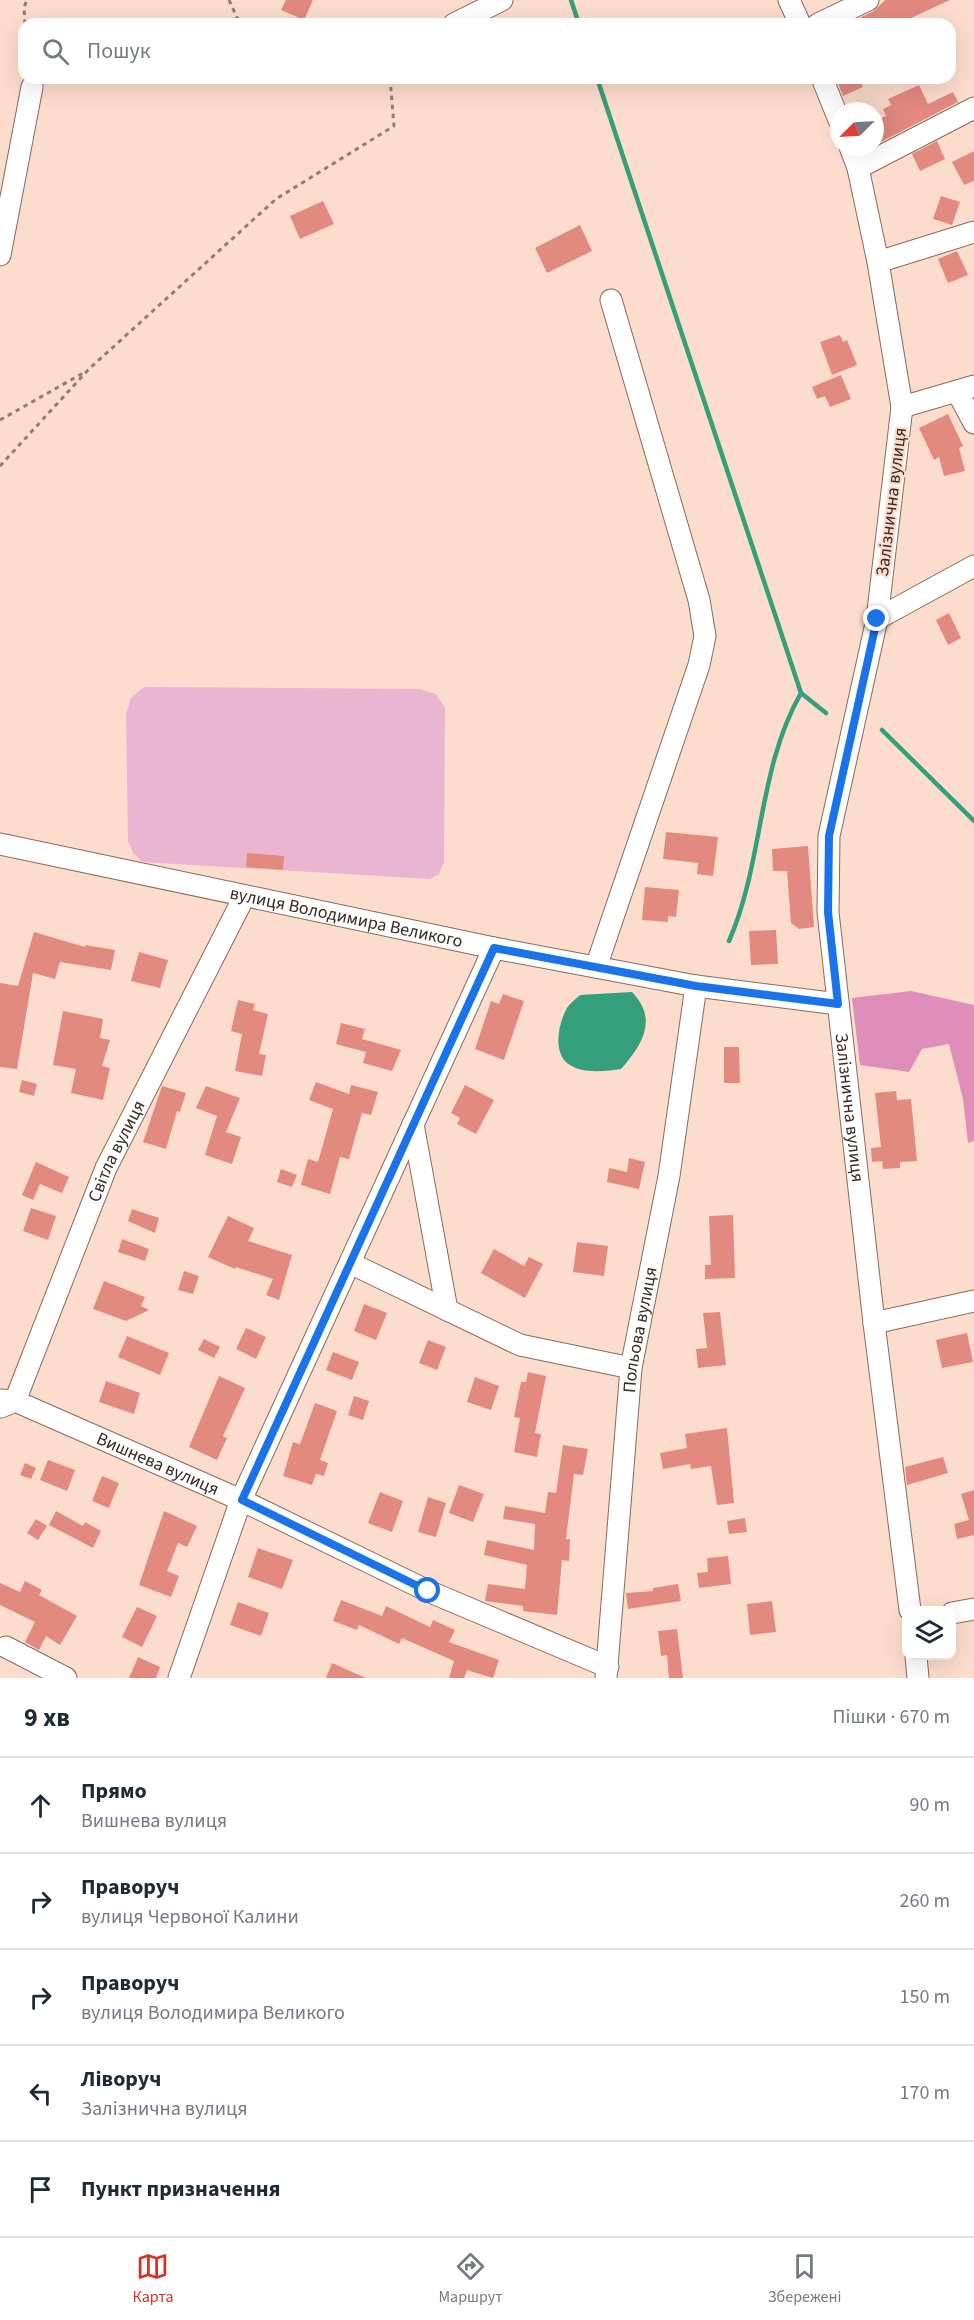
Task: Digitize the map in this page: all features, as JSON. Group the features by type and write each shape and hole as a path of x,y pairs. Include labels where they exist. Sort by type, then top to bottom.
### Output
{"street":[{"path":"466,18 502,0"},
{"path":"789,0 797,18"},
{"path":"830,18 868,0"},
{"path":"824,84 832,102"},
{"path":"0,255 32,87"},
{"path":"858,168 974,108"},
{"name":"Залізнична вулиця","path":"853,156 878,262 902,407 877,619 829,836 828,912 874,1323 909,1606"},
{"path":"878,262 974,232"},
{"path":"596,967 699,665 705,636 699,600 611,300"},
{"path":"902,407 966,389 974,423"},
{"path":"877,619 974,566"},
{"name":"вулиця Володимира Великого","path":"0,844 494,948 696,986 838,1004"},
{"name":"Світла вулиця","path":"5,1403 106,1168 244,897"},
{"path":"179,1678 242,1500 494,948"},
{"name":"Польова вулиця","path":"607,1672 631,1368 669,1176 696,986"},
{"path":"413,1124 447,1310"},
{"path":"350,1263 520,1345 631,1368"},
{"path":"874,1323 974,1300"},
{"name":"Вишнева вулиця","path":"5,1403 242,1500 428,1591 607,1672"},
{"path":"956,1612 974,1609"},
{"path":"6,1647 66,1678"},
{"path":"916,1660 918,1678"}],"path":[{"path":"25,18 24,7 27,0"},
{"path":"229,0 237,18"},
{"path":"0,466 89,369 276,199 394,126 390,84"},
{"path":"0,420 89,369"}],"shaded area":[{"path":"144,687 420,689 436,694 445,708 444,862 439,874 430,879 142,862 133,853 128,841 126,714 131,698"},
{"path":"911,991 974,1005 974,1141 968,1143 963,1099 949,1044 922,1049 909,1072 860,1065 852,998"},
{"path":"632,992 640,1002 646,1022 641,1041 621,1069 581,1070 564,1060 558,1038 564,1015 571,1003 580,995"}],"building":[{"path":"286,0 313,0 305,18 281,10"},
{"path":"885,0 950,0 911,18 859,18 874,11"},
{"path":"838,84 862,84 863,87 843,96"},
{"path":"919,85 928,104 953,92 958,102 884,140 884,117 886,116 884,108 891,105 888,99"},
{"path":"937,141 945,159 920,171 912,154"},
{"path":"974,151 974,181 964,185 952,162"},
{"path":"941,196 960,202 952,225 933,219"},
{"path":"323,201 334,224 300,239 290,216"},
{"path":"580,225 592,251 547,273 535,248"},
{"path":"957,251 968,275 948,283 938,259"},
{"path":"840,335 843,342 847,340 857,365 832,375 820,342"},
{"path":"841,375 851,399 830,407 825,396 817,399 812,387"},
{"path":"948,414 963,446 959,448 965,471 944,476 939,457 934,460 919,428"},
{"path":"949,613 961,638 948,645 936,620"},
{"path":"666,832 718,837 713,876 697,874 698,863 663,859"},
{"path":"808,846 814,927 799,929 791,923 787,871 773,871 772,849"},
{"path":"247,853 284,856 283,870 246,867"},
{"path":"645,887 679,890 676,917 668,916 668,922 642,920"},
{"path":"776,930 778,964 751,965 749,931"},
{"path":"34,932 85,947 85,945 115,950 111,970 60,962 55,979 33,973 17,1069 0,1067 0,983 18,986"},
{"path":"139,952 168,960 160,988 131,981"},
{"path":"503,994 524,1001 504,1060 475,1049 491,1001 499,1004"},
{"path":"238,1000 255,1004 253,1010 268,1014 259,1054 266,1055 262,1076 235,1071 242,1034 231,1031"},
{"path":"63,1011 103,1019 100,1038 110,1040 102,1066 110,1068 103,1100 71,1093 76,1069 53,1065"},
{"path":"341,1023 365,1029 362,1039 401,1050 392,1071 363,1063 366,1052 336,1044"},
{"path":"724,1047 739,1047 740,1083 724,1083"},
{"path":"22,1080 37,1084 34,1096 19,1092"},
{"path":"316,1082 349,1094 351,1085 378,1092 371,1115 362,1113 349,1159 340,1157 330,1194 301,1185 308,1159 318,1162 333,1109 309,1100"},
{"path":"465,1085 494,1100 476,1134 457,1124 460,1118 451,1113"},
{"path":"162,1086 186,1093 180,1112 177,1111 166,1149 143,1142"},
{"path":"206,1086 240,1098 226,1132 241,1137 232,1164 205,1155 217,1116 196,1108"},
{"path":"896,1091 897,1100 911,1099 917,1161 900,1162 900,1168 883,1169 882,1161 872,1162 871,1148 881,1147 875,1093"},
{"path":"629,1158 645,1162 639,1189 607,1182 609,1168 627,1172"},
{"path":"36,1162 69,1177 62,1193 40,1184 33,1200 22,1195"},
{"path":"281,1169 297,1175 292,1187 277,1182"},
{"path":"31,1208 56,1216 48,1240 23,1231"},
{"path":"132,1209 159,1218 155,1233 128,1221"},
{"path":"733,1215 735,1278 705,1279 705,1265 711,1265 709,1216"},
{"path":"228,1216 254,1228 248,1241 292,1255 279,1300 266,1295 273,1279 236,1267 235,1269 208,1257"},
{"path":"122,1239 149,1249 145,1261 118,1252"},
{"path":"577,1242 608,1246 604,1276 573,1272"},
{"path":"494,1249 524,1266 529,1257 543,1264 525,1298 481,1273"},
{"path":"184,1271 199,1276 193,1294 178,1290"},
{"path":"104,1281 145,1297 141,1306 149,1310 126,1321 93,1309"},
{"path":"364,1304 387,1313 376,1340 354,1331"},
{"path":"720,1312 726,1365 698,1368 696,1349 707,1348 703,1313"},
{"path":"246,1328 266,1337 256,1359 236,1349"},
{"path":"967,1333 973,1362 942,1368 936,1340"},
{"path":"127,1336 169,1353 160,1375 118,1357"},
{"path":"204,1339 220,1347 214,1358 198,1350"},
{"path":"428,1340 446,1347 437,1370 419,1363"},
{"path":"333,1352 359,1362 352,1380 326,1370"},
{"path":"528,1372 546,1376 535,1433 541,1434 537,1457 514,1452 520,1418 514,1417 521,1382 526,1382"},
{"path":"219,1376 245,1388 223,1436 227,1438 217,1460 189,1447"},
{"path":"475,1377 499,1386 491,1410 467,1402"},
{"path":"106,1381 140,1393 134,1414 99,1402"},
{"path":"354,1396 369,1401 363,1420 348,1415"},
{"path":"315,1403 337,1411 320,1460 328,1463 324,1476 316,1474 312,1485 283,1476 293,1442 300,1444"},
{"path":"727,1428 734,1503 717,1505 711,1466 691,1469 690,1464 663,1469 660,1453 687,1448 685,1434"},
{"path":"563,1445 588,1449 583,1475 574,1474 566,1539 570,1539 569,1561 562,1560 557,1615 523,1611 523,1606 485,1601 488,1584 525,1589 527,1565 484,1555 487,1540 534,1550 535,1524 503,1519 505,1506 545,1513 548,1492 556,1493"},
{"path":"943,1457 948,1473 907,1485 905,1467"},
{"path":"48,1460 75,1470 67,1491 40,1480"},
{"path":"25,1463 36,1468 31,1479 20,1475"},
{"path":"102,1476 119,1483 109,1508 92,1501"},
{"path":"459,1485 484,1494 473,1522 449,1513"},
{"path":"974,1490 974,1535 957,1539 954,1524 969,1520 961,1494"},
{"path":"380,1492 403,1501 392,1532 368,1523"},
{"path":"428,1497 446,1503 436,1537 418,1532"},
{"path":"56,1511 83,1526 85,1522 101,1531 93,1548 49,1525"},
{"path":"164,1511 197,1526 187,1547 178,1543 167,1571 179,1576 171,1597 139,1585"},
{"path":"745,1518 747,1532 729,1534 727,1521"},
{"path":"36,1519 47,1526 38,1540 27,1533"},
{"path":"258,1548 293,1560 282,1589 248,1577"},
{"path":"728,1556 731,1584 699,1588 697,1573 708,1572 707,1558"},
{"path":"25,1581 42,1590 39,1595 77,1616 60,1645 46,1636 39,1650 25,1642 35,1622 0,1605 0,1583 20,1592"},
{"path":"678,1584 681,1601 628,1609 626,1593 653,1591 653,1588"},
{"path":"341,1600 382,1616 386,1606 430,1627 433,1620 455,1630 449,1642 499,1660 493,1678 467,1670 464,1678 449,1678 454,1661 402,1638 399,1644 359,1625 357,1630 333,1621"},
{"path":"772,1601 776,1632 750,1635 747,1604"},
{"path":"238,1602 269,1613 261,1636 230,1625"},
{"path":"137,1607 157,1616 142,1647 122,1637"},
{"path":"677,1629 683,1678 669,1678 667,1655 661,1656 658,1631"},
{"path":"138,1657 160,1667 156,1678 129,1678"},
{"path":"332,1663 366,1678 326,1678"}],"waterway":[{"path":"571,0 577,18"},
{"path":"599,84 801,693 826,713"},
{"path":"729,941 749,879 776,753 801,693"},
{"path":"882,730 974,821"}],"route":[{"path":"428,1591 242,1500 494,948 696,986 838,1004 828,912 829,836 877,619"}]}
